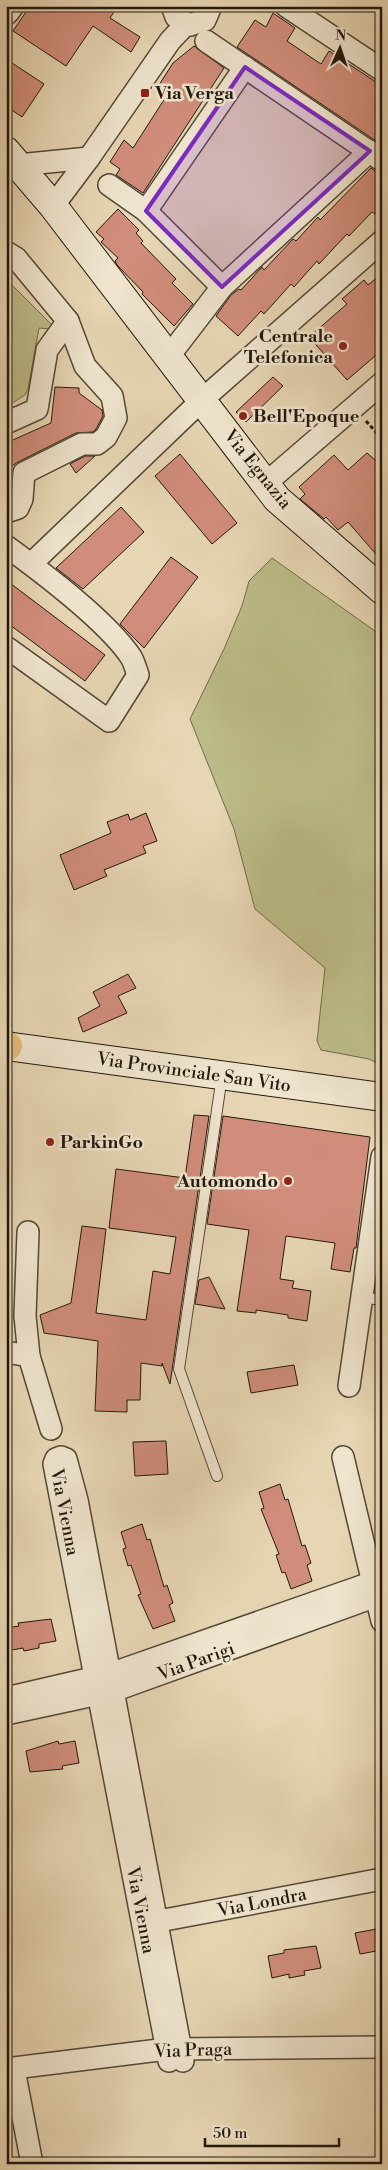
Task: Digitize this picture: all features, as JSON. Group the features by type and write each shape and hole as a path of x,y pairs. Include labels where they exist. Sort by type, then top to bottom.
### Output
{"street":[{"path":"53,206 89,158 170,41 174,12 198,24 205,20 211,6"},
{"path":"286,6 382,70"},
{"path":"169,356 222,287 376,156 206,41"},
{"path":"146,211 245,67"},
{"path":"10,156 89,158"},
{"name":"Via Egnazia","path":"10,156 53,206 203,399 277,499 381,588"},
{"path":"109,185 146,211 222,287"},
{"path":"31,564 203,399 382,241"},
{"path":"6,252 16,258 68,321 85,366 112,396 116,418 106,437 96,444 82,444 24,473 18,508 6,512"},
{"path":"6,423 37,409 47,350 68,321"},
{"path":"266,483 382,383"},
{"path":"6,546 31,564 114,637 132,658 138,675 109,721 6,647"},
{"name":"Via Provinciale San Vito","path":"7,1046 382,1097"},
{"path":"349,1386 372,1298 382,1157"},
{"path":"28,1232 25,1316 30,1356 50,1429"},
{"path":"6,1352 30,1356"},
{"name":"Via Vienna","path":"105,1684 54,1464 56,1459 61,1457 66,1459 76,1500 105,1684 175,2055"},
{"path":"342,1457 378,1588 382,1621"},
{"name":"Via Parigi","path":"6,1714 105,1684 378,1588"},
{"name":"Via Parigi","path":"6,1698 105,1684"},
{"name":"Via Londra","path":"149,1923 382,1879"},
{"name":"Via Praga","path":"10,2077 175,2055 382,2047"},
{"name":"Via Praga","path":"175,2055 382,2059"},
{"path":"10,2077 32,2164"}],"lane":[{"path":"217,1476 179,1369 222,1076"}],"highlighted area":[{"path":"245,67 370,151 222,287 146,211"}],"green space":[{"path":"6,279 53,326 50,329 39,328 28,389 25,395 6,407"},
{"path":"272,558 382,636 382,1065 369,1059 321,1050 317,1041 325,968 255,909 234,829 190,719 224,649 242,606 249,581"}],"building":[{"path":"30,6 118,6 110,18 140,37 131,52 93,26 66,66 13,31"},
{"path":"273,13 295,28 287,41 321,64 329,51 382,86 382,145 237,47 255,20 266,27"},
{"path":"194,46 224,68 143,193 116,175 120,169 110,162 124,140 133,148 169,92 159,85 173,63"},
{"path":"6,59 44,84 22,117 6,106"},
{"path":"371,168 382,177 382,206 375,214 372,212 349,236 347,234 319,264 317,261 294,287 291,284 264,314 261,311 238,336 216,316 231,295 239,289 241,290 262,267 264,270 293,239 296,241 318,217 320,220"},
{"path":"118,209 139,230 136,233 143,241 141,243 176,279 172,283 193,304 174,326 142,294 143,292 117,265 115,261 118,258 101,242 104,239 96,232"},
{"path":"382,273 382,350 347,380 309,337 347,304 342,299 364,280 368,285"},
{"path":"273,377 283,386 246,422 236,412"},
{"path":"55,387 79,388 79,393 102,410 103,416 96,429 93,432 76,433 6,470 6,443 51,423"},
{"path":"367,453 382,466 382,561 348,522 338,530 326,517 324,519 300,499 305,494 299,487 334,455 348,470"},
{"path":"180,454 237,523 212,544 155,476"},
{"path":"85,456 95,456 76,473 70,464"},
{"path":"121,507 144,532 83,589 56,568"},
{"path":"171,557 198,577 144,648 120,624"},
{"path":"6,580 105,655 85,681 6,622"},
{"path":"146,813 157,841 143,846 146,853 104,870 107,876 74,890 60,855 111,833 107,822 128,814 130,820"},
{"path":"128,974 136,988 118,996 127,1013 83,1032 78,1018 100,1006 93,992"},
{"path":"194,1115 209,1116 170,1384 162,1363 162,1366 141,1363 140,1400 127,1400 127,1412 95,1411 98,1341 44,1333 40,1315 71,1303 82,1226 106,1229 96,1313 146,1320 153,1271 170,1274 176,1237 109,1228 116,1169 185,1178"},
{"name":"Automondo","path":"223,1116 370,1137 356,1248 354,1248 350,1272 331,1269 335,1243 286,1236 280,1279 294,1281 292,1288 311,1291 307,1321 288,1318 288,1315 256,1310 256,1313 237,1311 249,1230 207,1224"},
{"path":"209,1277 225,1309 195,1304 199,1280"},
{"path":"294,1365 298,1385 251,1393 247,1372"},
{"path":"166,1441 168,1474 135,1476 133,1442"},
{"path":"280,1484 285,1500 288,1499 302,1546 305,1545 311,1563 307,1565 312,1581 291,1589 285,1572 282,1573 276,1555 279,1554 261,1509 264,1508 259,1492"},
{"path":"142,1524 147,1540 150,1539 164,1587 167,1585 173,1603 169,1605 175,1621 153,1629 138,1595 141,1594 131,1565 128,1566 123,1549 126,1548 121,1532"},
{"path":"51,1619 56,1641 39,1644 39,1648 24,1651 23,1648 6,1651 6,1628 19,1626 18,1623"},
{"path":"58,1741 59,1744 75,1741 79,1763 62,1766 63,1769 30,1772 26,1751"},
{"path":"382,1928 382,1950 360,1954 355,1933"},
{"path":"316,1946 321,1968 304,1971 305,1975 289,1978 289,1974 272,1978 268,1956 284,1953 284,1950"}],"place":[{"name":"Via Verga","path":"145,93"},
{"name":"Centrale Telefonica","path":"343,346"},
{"name":"Bell'Epoque","path":"243,416"},
{"name":"ParkinGo","path":"50,1142"},
{"name":"Automondo","path":"288,1181"}]}
